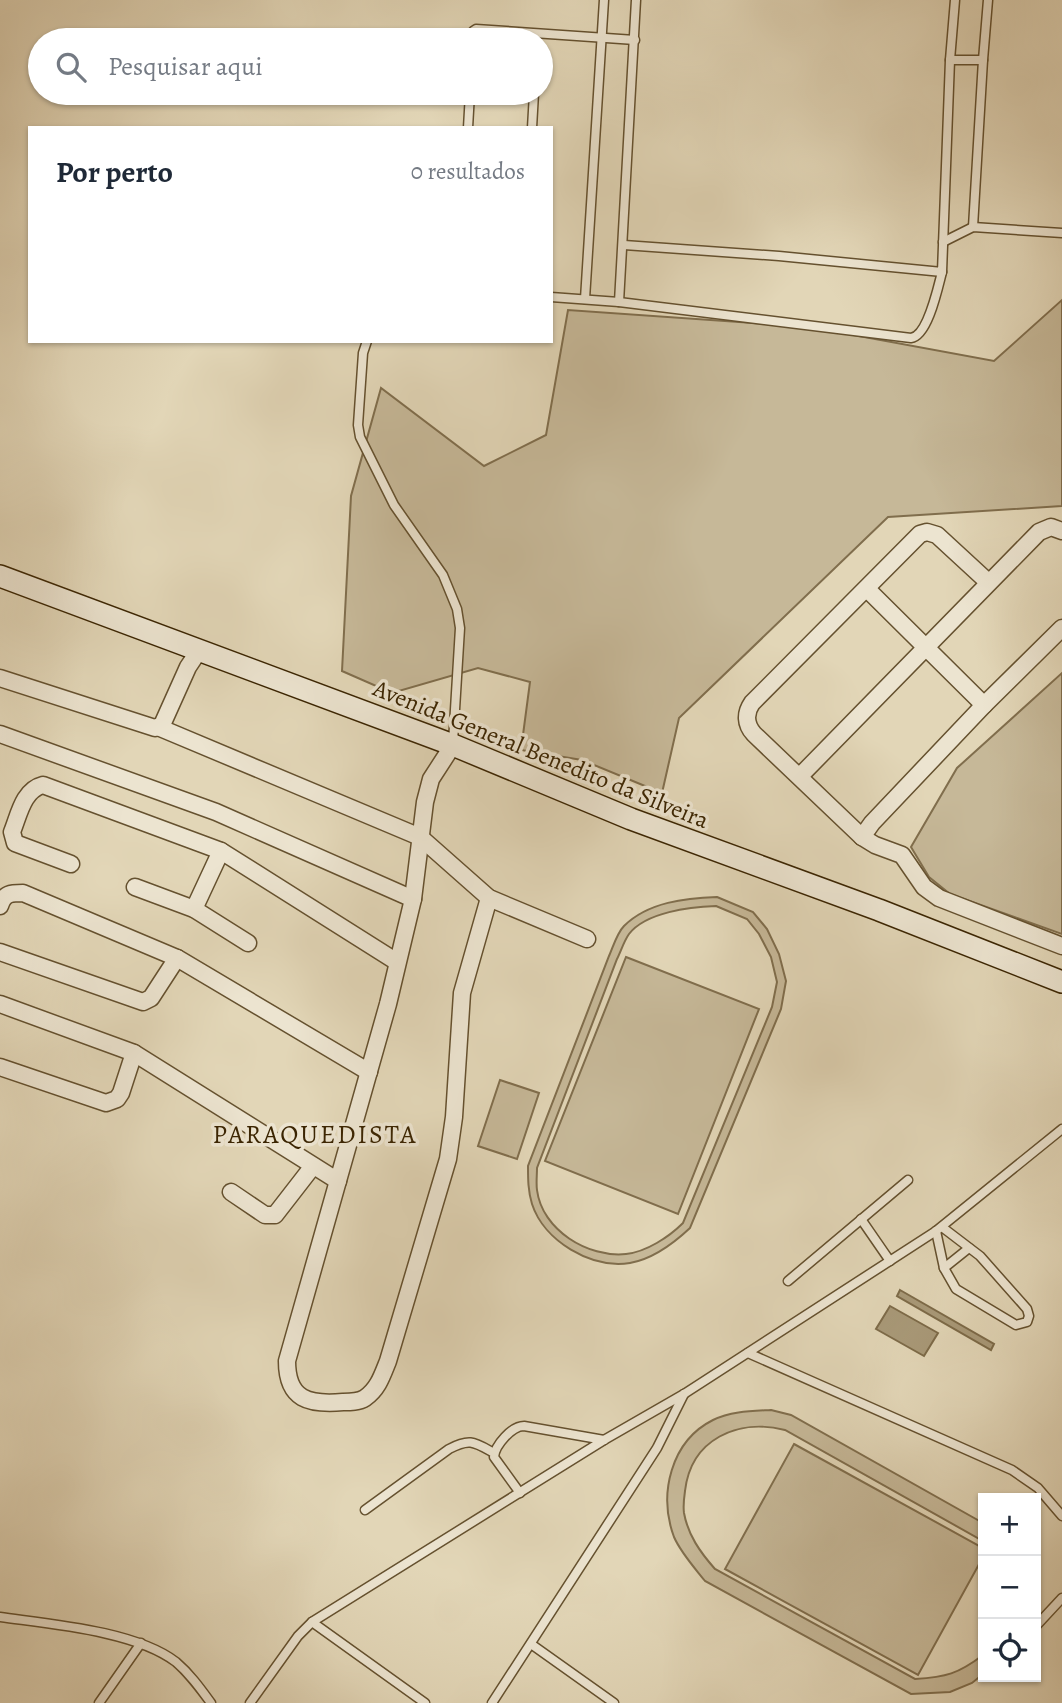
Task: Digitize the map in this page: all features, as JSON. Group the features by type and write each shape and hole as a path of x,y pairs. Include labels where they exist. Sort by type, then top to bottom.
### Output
{"main road":[{"name":"Avenida General Benedito da Silveira","path":"0,576 453,745 631,819 879,910 1062,982"}],"street":[{"path":"800,776 1039,531 1051,527 1062,531"},
{"path":"988,582 937,535 927,533 913,539 867,589 752,703 747,711 747,722 751,730 862,837 902,855 924,887 939,898 1062,946"},
{"path":"867,589 984,705"},
{"path":"862,837 872,823 984,705 1062,628"},
{"path":"0,678 152,728 162,725 188,667 198,652"},
{"path":"158,727 420,837 489,898 587,939"},
{"path":"0,734 216,812 413,899"},
{"path":"453,745 431,779 425,802 413,899 369,1072 287,1361 287,1375 292,1388 305,1401 323,1404 362,1401 379,1385 388,1361 448,1159 454,1117 462,993 489,898"},
{"path":"71,864 15,843 12,838 28,793 34,787 43,785 221,851 397,962"},
{"path":"194,909 221,851"},
{"path":"135,887 194,909 248,943"},
{"path":"0,906 9,893 23,893 177,958 369,1072"},
{"path":"0,952 143,1002 151,998 177,958"},
{"path":"0,1004 134,1054 338,1181"},
{"path":"0,1068 106,1103 117,1099 121,1093 134,1054"},
{"path":"231,1192 265,1215 275,1215 313,1166"}],"lane":[{"path":"586,299 604,0"},
{"path":"620,302 636,0"},
{"path":"553,297 620,302 917,337 921,334 932,307 942,272 950,60 955,0"},
{"path":"974,227 988,0"},
{"path":"553,38 635,40"},
{"path":"950,60 983,60"},
{"path":"468,126 469,105"},
{"path":"532,126 533,105"},
{"path":"943,242 974,227 1062,233"},
{"path":"624,245 779,256 942,272"},
{"path":"366,343 359,401 360,437 394,505 443,575 457,609 460,628 453,745"},
{"path":"250,1703 298,1636 313,1622 604,1440 684,1394 939,1229 1062,1129"},
{"path":"788,1281 908,1180"},
{"path":"861,1219 890,1261"},
{"path":"939,1229 979,1256 1027,1309 1027,1322 1016,1325 956,1289 944,1268 939,1229"},
{"path":"944,1268 969,1248"},
{"path":"748,1353 1012,1470 1038,1488 1062,1516"},
{"path":"492,1703 657,1448 684,1394"},
{"path":"494,1453 515,1427 520,1426 604,1440"},
{"path":"365,1510 464,1441 475,1443 494,1453"},
{"path":"494,1453 494,1457 520,1493"},
{"path":"1041,1621 1062,1598"},
{"path":"0,1617 66,1627 141,1643 174,1661 195,1679 211,1703"},
{"path":"313,1622 425,1703"},
{"path":"99,1703 141,1643"},
{"path":"531,1644 614,1703"}],"shaded area":[{"path":"1062,300 1062,506 888,517 679,718 662,793 582,760 521,750 530,682 478,668 392,693 342,671 351,496 381,388 484,466 546,435 568,310 810,327 994,361"},
{"path":"1062,673 1062,934 950,894 929,877 911,847 957,768"},
{"path":"717,897 753,912 767,929 779,954 786,981 781,1009 690,1228 655,1254 630,1263 600,1262 585,1257 558,1241 538,1217 529,1190 528,1166 617,936 644,911 680,900","holes":["716,906 747,919 759,934 771,957 777,982 772,1007 683,1223 657,1243 634,1253 611,1254 582,1246 557,1229 548,1217 537,1190 537,1168 629,934 646,920 682,909"]},
{"path":"626,957 759,1009 678,1214 545,1161"},
{"path":"500,1080 539,1093 517,1159 478,1146"},
{"path":"900,1290 994,1344 991,1350 897,1296"},
{"path":"890,1306 938,1333 924,1356 876,1329"},
{"path":"771,1410 791,1415 978,1520 978,1538 785,1430 750,1427 720,1436 707,1446 689,1473 684,1505 686,1521 695,1543 715,1569 915,1679 951,1673 978,1658 978,1678 950,1692 911,1694 705,1581 674,1537 667,1504 672,1470 687,1441 699,1429 720,1417"},
{"path":"794,1444 978,1545 978,1566 918,1675 725,1569"}],"district":[{"name":"PARAQUEDISTA","path":"315,1134"}]}
